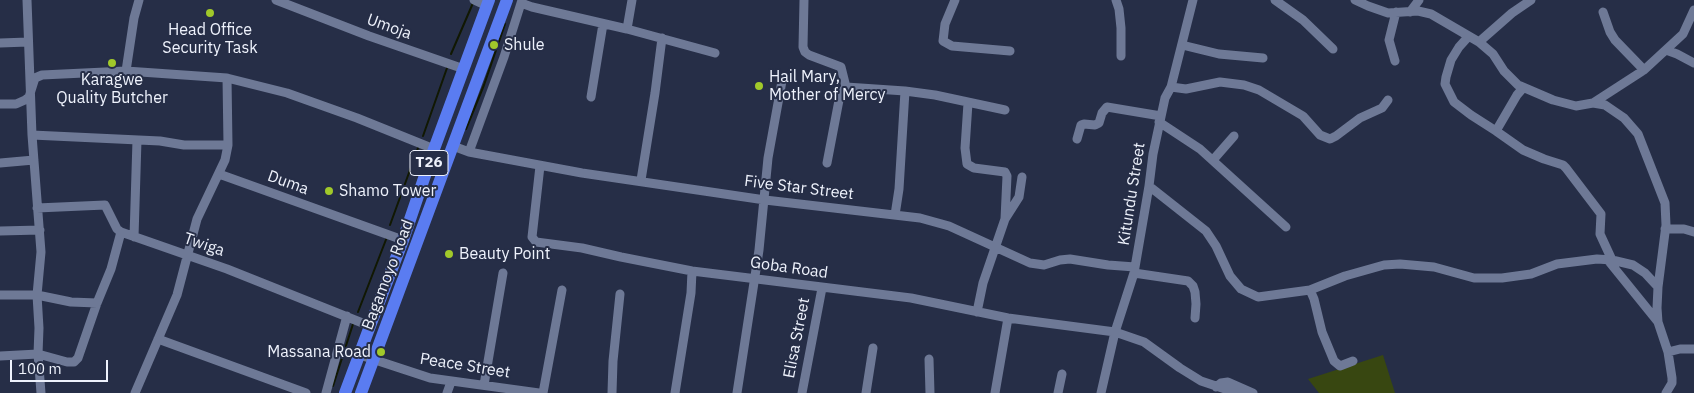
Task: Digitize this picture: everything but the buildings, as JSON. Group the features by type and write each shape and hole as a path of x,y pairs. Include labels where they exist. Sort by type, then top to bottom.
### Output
{"highway":[{"name":"Bagamoyo Road","path":"361,393 507,0"},
{"name":"Bagamoyo Road","path":"345,393 403,240 434,149 488,3"}],"street":[{"path":"27,0 32,86 32,135 41,252 37,295 41,393"},
{"path":"126,71 134,18 139,0"},
{"name":"Umoja","path":"276,0 369,36 464,69"},
{"path":"474,0 488,3"},
{"path":"627,29 632,0"},
{"path":"804,0 803,47 805,52 809,56 840,67 846,87"},
{"path":"956,0 945,24 942,38 945,43 975,49 1010,51"},
{"path":"1116,0 1121,28 1121,56"},
{"name":"Kitundu Street","path":"1101,393 1115,332 1134,270 1150,186 1152,154 1160,119 1165,98 1171,87 1193,0"},
{"path":"1276,0 1303,20 1333,49"},
{"path":"1355,0 1378,10 1388,12 1425,12 1431,14 1479,42 1492,54 1512,80 1523,88 1564,104 1576,106 1594,103 1605,105 1624,118 1638,134 1665,203 1665,229 1658,287 1658,322 1668,352 1672,383 1666,393"},
{"path":"1410,12 1419,0"},
{"path":"1479,42 1512,13 1531,0"},
{"path":"469,152 504,57 522,1 532,7 627,29 715,53"},
{"path":"1594,103 1644,70 1666,50 1683,34 1694,10"},
{"path":"1395,61 1389,40 1396,12"},
{"path":"1603,12 1615,40 1644,70"},
{"path":"591,97 603,24"},
{"path":"1468,37 1451,60 1446,77 1445,84 1454,102 1468,114 1523,150 1563,165 1566,168 1601,214 1600,234 1609,259 1658,322"},
{"path":"641,180 662,38"},
{"path":"0,43 28,42"},
{"path":"1182,45 1219,54 1263,58"},
{"path":"1666,50 1694,63"},
{"path":"0,104 16,104 25,100 29,97 35,78 42,75 126,71 227,78 287,92 434,149"},
{"path":"135,393 178,296 198,219 225,160 228,144 227,78"},
{"path":"737,393 760,250 768,158 782,81"},
{"path":"1171,87 1186,89 1220,82 1259,90 1303,116 1320,135 1330,139 1360,118 1382,108 1388,100"},
{"path":"846,87 905,91 1005,110"},
{"path":"827,163 840,95 846,87"},
{"path":"1496,131 1523,88"},
{"path":"895,215 899,189 905,91"},
{"path":"968,103 965,148 967,164 974,168 1006,172 1005,219"},
{"path":"1077,139 1081,125 1096,125 1099,123 1102,113 1107,107 1160,119 1213,160 1286,227"},
{"path":"32,135 137,140 184,145 228,144"},
{"path":"1213,160 1234,136"},
{"path":"134,237 137,140"},
{"name":"Five Star Street","path":"453,146 469,152 540,166 765,200 920,218 949,226 1030,262 1044,265 1070,259 1188,281 1193,286 1200,305 1195,318"},
{"path":"0,163 34,160"},
{"name":"Goba Road","path":"540,166 532,238 536,242 582,248 692,271 911,298 1008,318 1115,332 1144,342 1191,376 1237,393"},
{"name":"Duma","path":"220,174 403,240"},
{"path":"977,312 983,283 1005,219 1019,198 1022,177"},
{"path":"1150,186 1206,231 1216,246 1230,276 1241,288 1262,298 1310,290 1344,276 1384,265 1400,264 1434,267 1465,276 1488,278 1515,277 1531,274 1546,267 1566,262 1609,259 1622,261 1640,269 1658,287"},
{"path":"0,356 38,354 67,362 74,362 78,358 97,302 111,269 121,232 117,229 105,205 37,208"},
{"path":"1665,229 1684,229 1694,232"},
{"path":"0,231 40,230"},
{"name":"Twiga","path":"121,232 370,326"},
{"path":"675,393 691,294 692,271"},
{"path":"484,385 503,273"},
{"name":"Elisa Street","path":"802,393 822,288"},
{"path":"543,393 562,290"},
{"path":"1310,290 1322,332 1334,361 1340,366 1353,361"},
{"path":"612,393 613,361 620,294"},
{"path":"0,295 37,295 71,302 97,302"},
{"path":"326,393 347,316"},
{"path":"995,393 1008,318"},
{"path":"158,339 306,393"},
{"path":"866,393 873,348"},
{"path":"1668,352 1680,349 1694,349"},
{"name":"Peace Street","path":"360,355 430,378 538,393"},
{"path":"929,359 930,393"},
{"path":"1058,393 1062,374"},
{"path":"448,393 451,382"},
{"path":"1216,386 1228,382 1260,393"},
{"path":"1246,393 1253,392"}],"green space":[{"path":"1383,355 1395,393 1319,393 1308,379"}],"waterway":[{"path":"451,54 473,3"},
{"path":"466,129 484,85 505,24"},
{"path":"423,136 447,68"},
{"path":"390,225 418,148"},
{"path":"358,312 387,237"},
{"path":"333,386 353,324"}],"place":[{"name":"Head Office Security Task","path":"210,13"},
{"name":"Shule","path":"494,45"},
{"name":"Karagwe Quality Butcher","path":"112,63"},
{"name":"Hail Mary, Mother of Mercy","path":"759,86"},
{"name":"Shamo Tower","path":"329,191"},
{"name":"Beauty Point","path":"449,254"},
{"name":"Massana Road","path":"381,352"}]}
